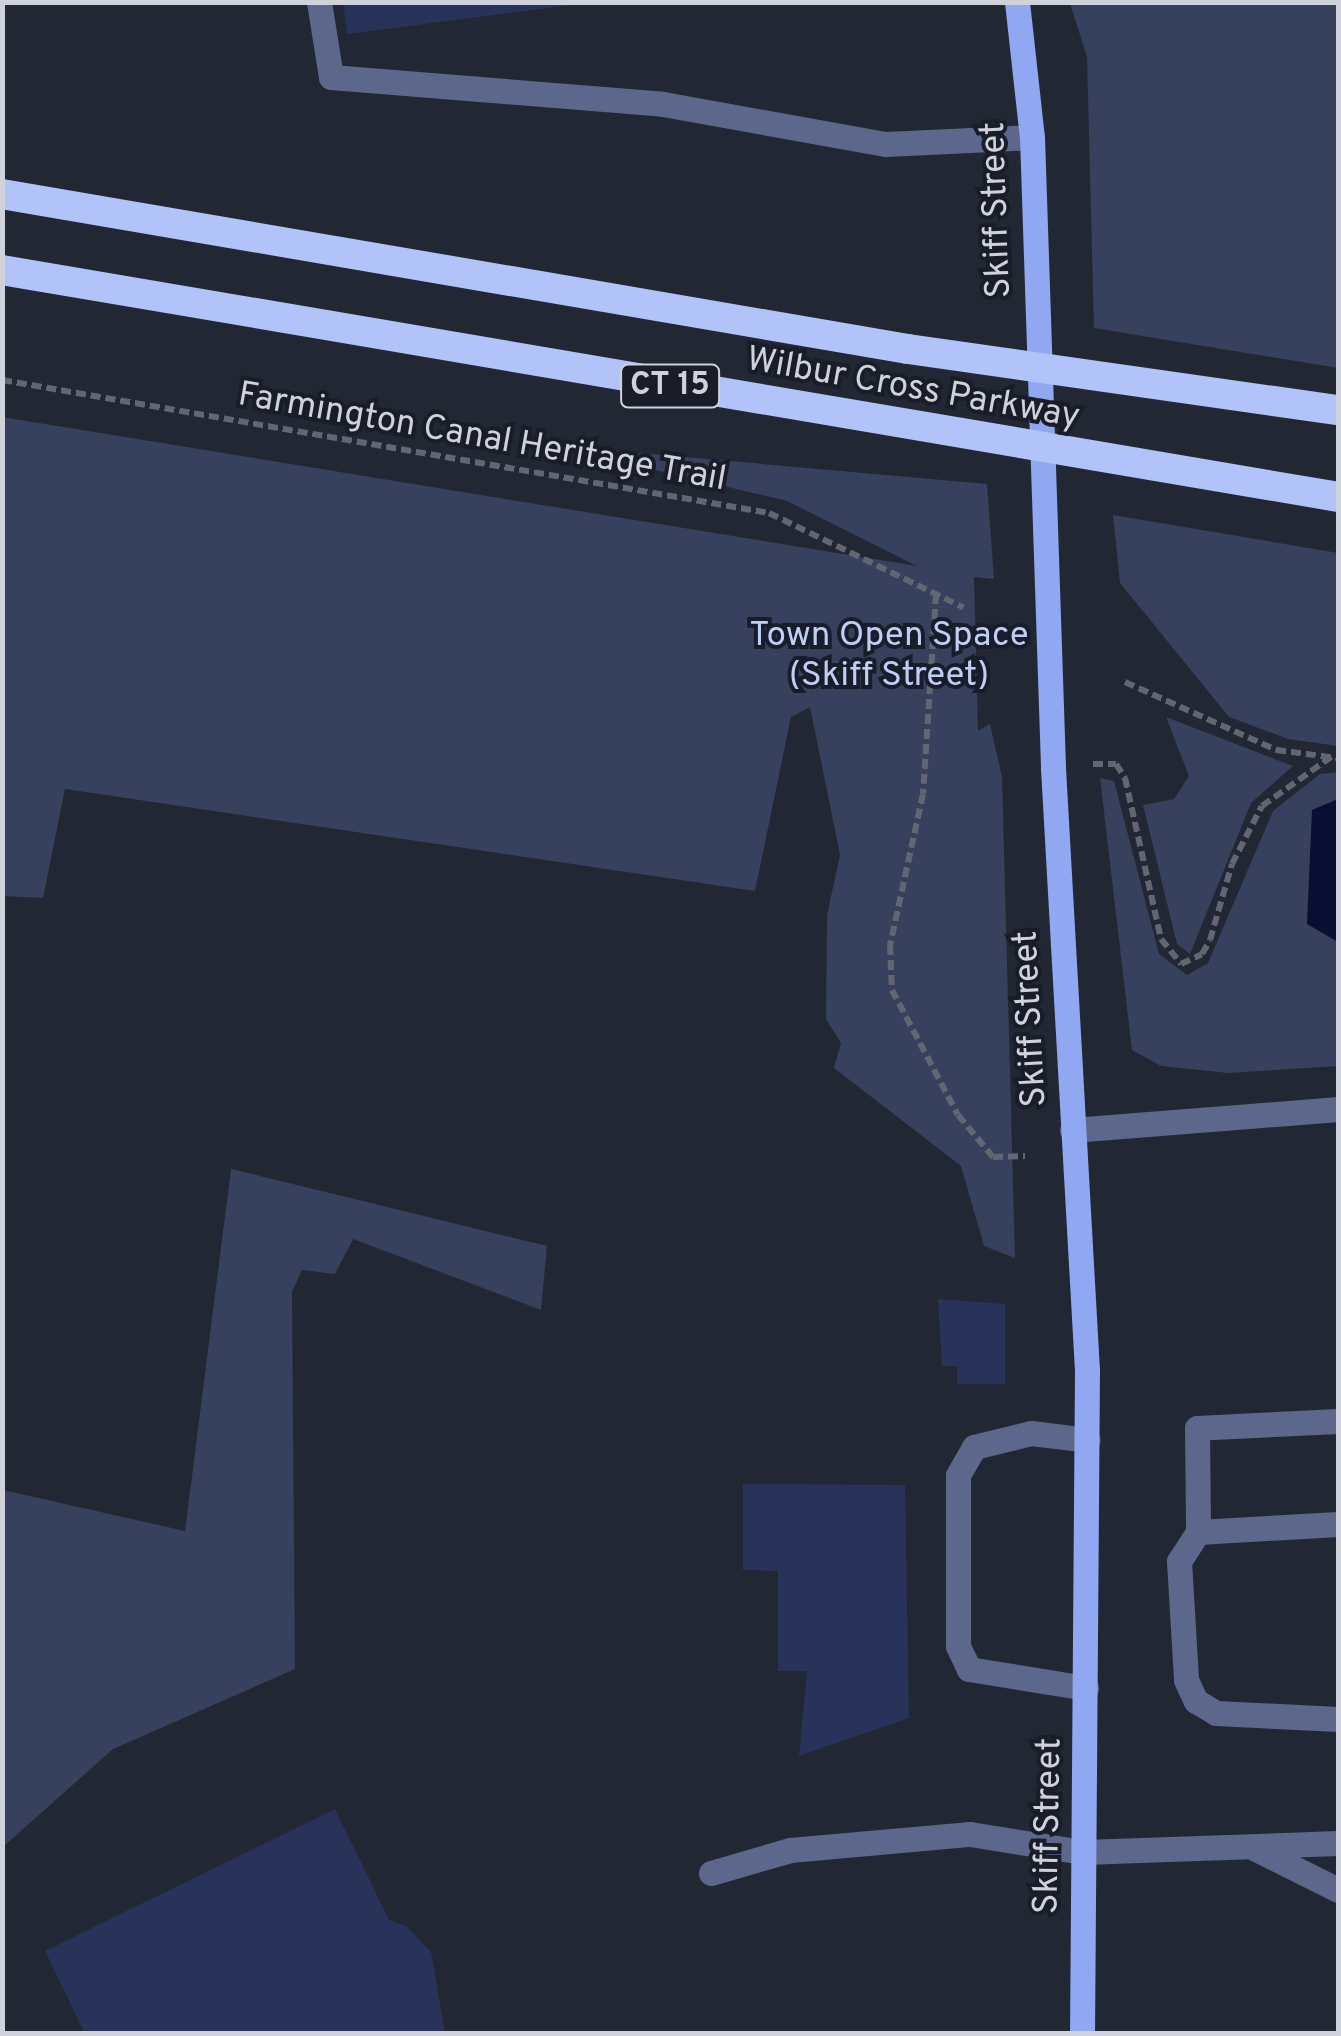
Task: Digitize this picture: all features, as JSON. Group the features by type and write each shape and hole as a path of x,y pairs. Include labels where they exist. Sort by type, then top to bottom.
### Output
{"highway":[{"name":"Wilbur Cross Parkway","path":"2,194 908,348 1338,410"},
{"name":"Wilbur Cross Parkway","path":"2,270 1338,497"}],"main road":[{"name":"Skiff Street","path":"1017,2 1032,137 1037,324 1088,1440 1082,2034"}],"lane":[{"path":"319,2 331,76 663,104 886,144 1032,137"},
{"path":"1072,1130 1338,1110"},
{"path":"1338,1421 1197,1428 1198,1532 1179,1561 1186,1680 1196,1700 1216,1714 1338,1719"},
{"path":"1086,1688 969,1669 958,1646 958,1475 974,1448 1030,1434 1088,1440"},
{"path":"1198,1532 1338,1524"},
{"path":"711,1873 790,1850 970,1834 1083,1852 1338,1844"},
{"path":"1252,1847 1338,1890"}],"path":[{"name":"Farmington Canal Heritage Trail","path":"2,380 769,513 964,607"},
{"path":"936,594 924,794 890,945 892,990 958,1115 994,1157 1025,1156"},
{"path":"1124,682 1276,750 1335,758"},
{"path":"1093,764 1116,764 1125,778 1162,939 1181,964 1202,954 1210,940 1232,864 1262,806 1335,758"}],"green space":[{"path":"1070,3 1338,3 1338,368 1094,328 1087,57"},
{"name":"Town Open Space (Skiff Street)","path":"2,417 917,566 787,501 626,463 628,452 987,484 994,579 974,577 978,731 990,724 1002,777 1015,1258 984,1246 961,1166 834,1068 841,1043 826,1019 827,915 840,855 810,707 791,717 755,891 65,789 43,898 3,896"},
{"path":"1113,515 1338,553 1338,746 1288,739 1229,717 1120,583"},
{"path":"1166,717 1293,766 1251,803 1190,954 1177,944 1143,805 1174,799 1189,776"},
{"path":"1338,772 1338,1066 1228,1073 1161,1066 1132,1050 1100,778 1114,781 1159,954 1187,975 1208,963 1273,811 1320,774"},
{"path":"231,1169 547,1246 541,1310 353,1239 335,1274 302,1270 292,1292 295,1669 113,1749 3,1847 3,1490 185,1531"}],"shaded area":[{"path":"1338,799 1338,942 1307,924 1312,810"}],"building":[{"path":"343,2 572,2 572,5 347,34"},
{"path":"938,1299 1005,1304 1005,1384 957,1384 957,1366 942,1366"},
{"path":"743,1484 905,1485 909,1718 799,1756 807,1671 778,1671 778,1571 743,1570"},
{"path":"335,1809 389,1920 406,1926 431,1952 445,2034 85,2034 45,1951"}]}
